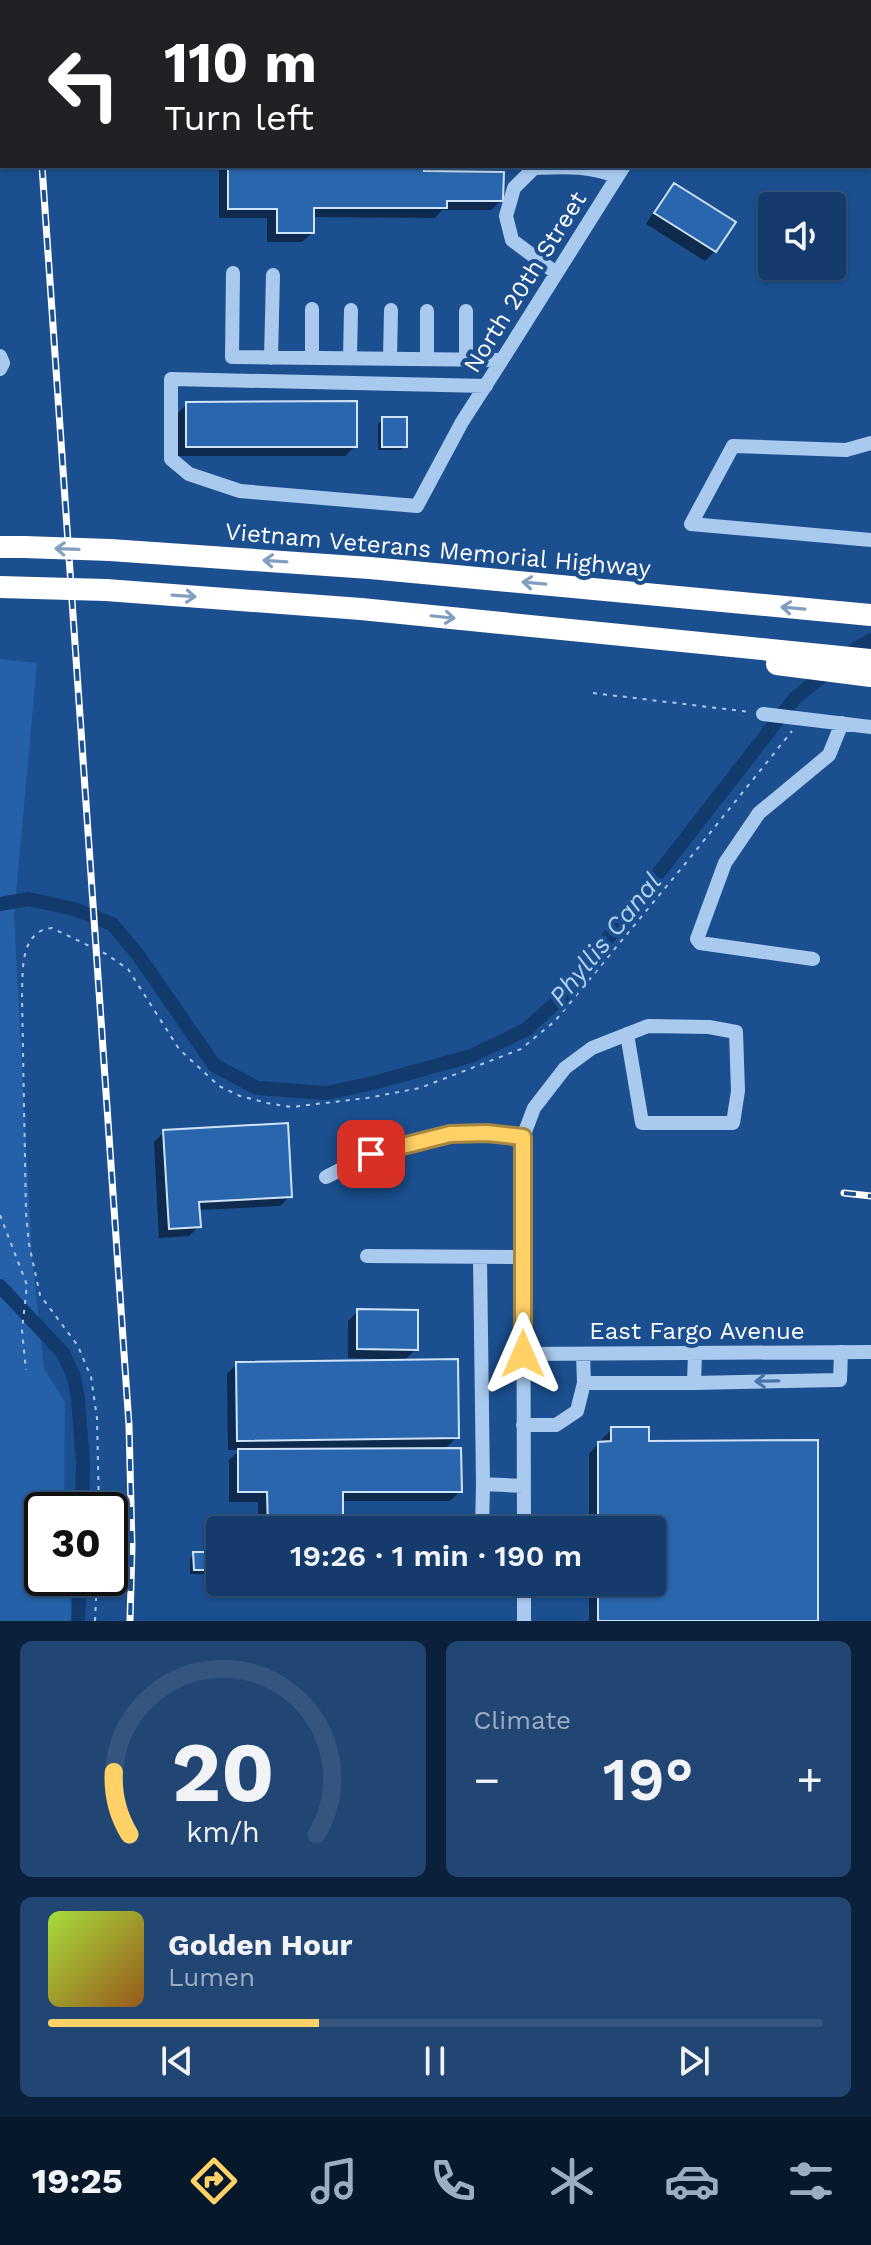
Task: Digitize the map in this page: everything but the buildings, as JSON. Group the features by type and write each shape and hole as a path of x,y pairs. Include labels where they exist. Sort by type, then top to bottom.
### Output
{"highway":[{"name":"Vietnam Veterans Memorial Highway","path":"0,547 110,550 370,568 871,615"},
{"path":"0,587 106,590 361,609 818,654 869,671"},
{"path":"594,632 795,667 869,671"}],"street":[{"path":"534,168 514,188 506,216 512,240 556,273"},
{"path":"584,168 620,172"},
{"name":"North 20th Street","path":"486,386 171,379 171,459 189,474 240,491 417,506 462,422 486,386 620,172"},
{"path":"233,273 232,357 502,360"},
{"path":"271,358 273,275"},
{"path":"312,309 312,358"},
{"path":"350,358 351,310"},
{"path":"390,359 391,310"},
{"path":"427,311 427,359"},
{"path":"466,311 466,360"},
{"path":"0,356 3,363 0,369"},
{"path":"871,443 846,450 733,446 691,524 871,540"},
{"path":"763,714 871,727"},
{"path":"813,959 700,943 697,939 725,863 759,813 829,755 842,723"},
{"path":"524,1516 523,1137 534,1108 565,1068 592,1048 627,1034 648,1026 709,1027 736,1032 738,1091 733,1123 642,1123 627,1034"},
{"path":"326,1177 371,1154 450,1134 487,1133 523,1137"},
{"path":"367,1256 523,1257"},
{"path":"480,1257 482,1516"},
{"path":"584,1383 840,1380 841,1352"},
{"name":"East Fargo Avenue","path":"523,1354 871,1352"},
{"path":"694,1383 695,1353"},
{"path":"523,1425 556,1425 577,1411 584,1383 583,1354"},
{"path":"483,1484 523,1486"},
{"path":"524,1596 524,1621"}],"path":[{"path":"593,693 763,714"},
{"path":"99,1492 97,1418 91,1377 78,1346 40,1295 29,1244 22,997 28,943 44,929 52,928 106,954 128,969 179,1049 219,1086 240,1096 291,1107 420,1088 521,1049 555,1021 802,718"},
{"path":"0,1215 27,1285 22,1330 26,1370"},
{"path":"95,1621 96,1596"}],"shaded area":[{"path":"0,659 37,663 14,916 32,1257 44,1368 65,1402 64,1492 24,1492 24,1596 70,1596 73,1621 0,1621"}],"waterway":[{"name":"Phyllis Canal","path":"0,904 28,899 74,909 112,924 139,956 214,1065 257,1088 327,1093 471,1056 527,1029 562,997 795,698 871,640"},
{"name":"Phyllis Canal","path":"0,1286 63,1353 74,1377 83,1463 82,1492"},
{"name":"Phyllis Canal","path":"78,1621 79,1596"}],"railway":[{"path":"42,168 129,1425 130,1621"},
{"path":"844,1193 871,1196"}],"route":[{"path":"371,1154 450,1134 487,1133 523,1137 523,1354"}]}
